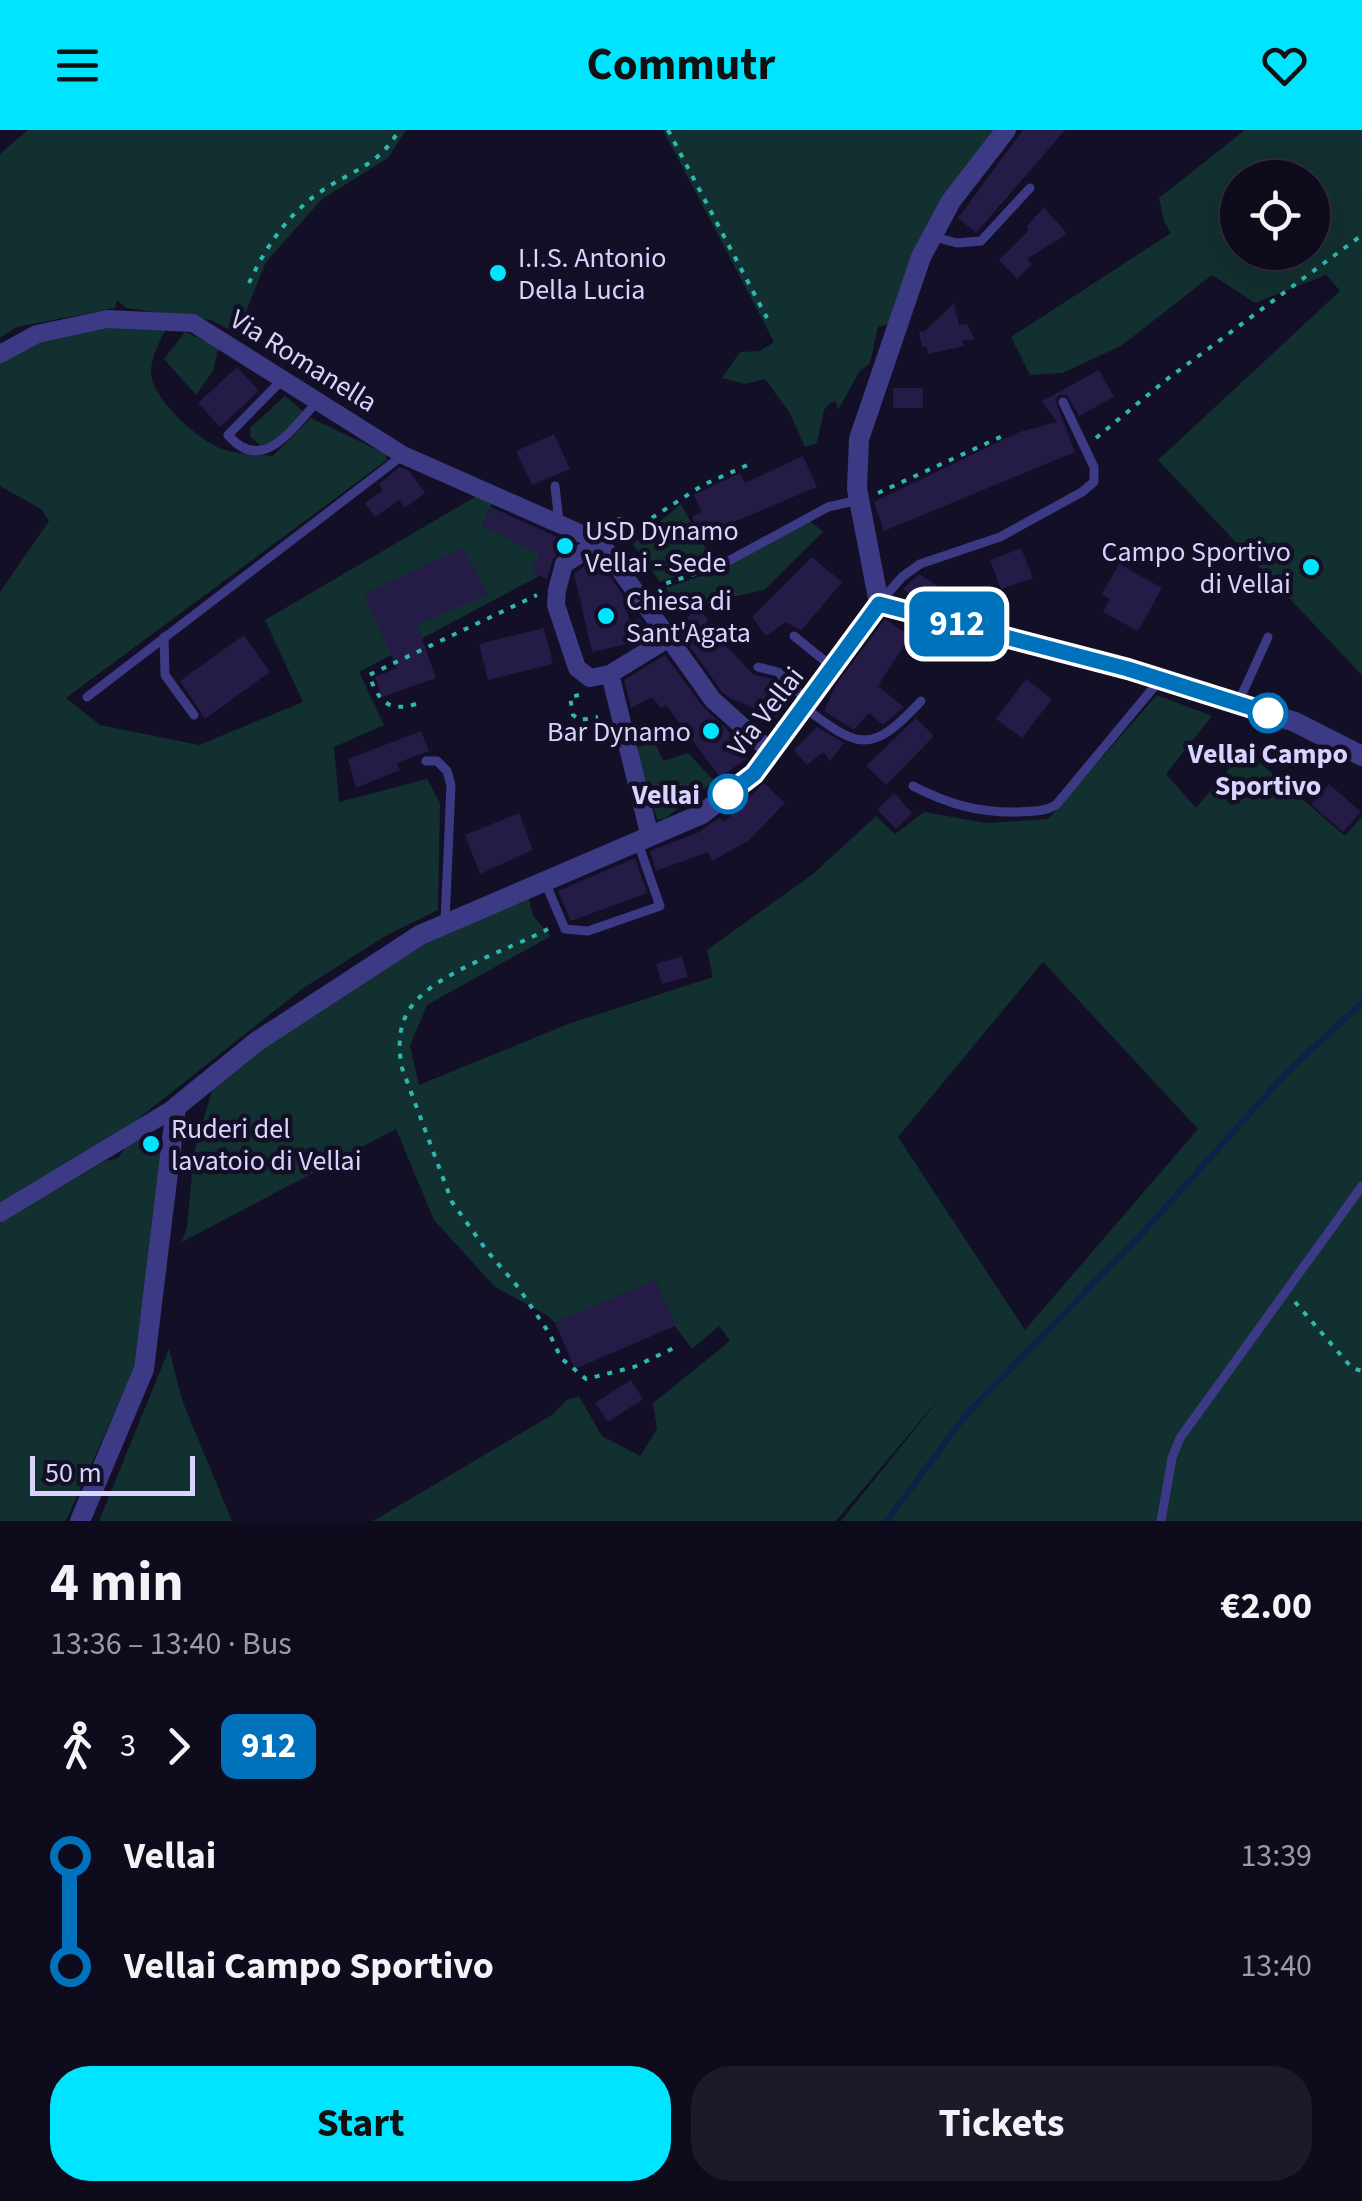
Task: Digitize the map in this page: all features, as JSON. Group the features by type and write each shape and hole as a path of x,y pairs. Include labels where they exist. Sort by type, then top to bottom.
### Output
{"street":[{"path":"1006,130 951,201 932,236 908,291 858,439 859,500 879,604 1160,679 1295,722 1362,756"},
{"name":"Via Romanella","path":"0,354 37,334 107,319 193,323 403,454 610,546"},
{"path":"669,638 610,674 590,678 576,668 556,605 564,564 610,546 642,601 669,638 713,700 770,752"},
{"name":"Via Vellai","path":"176,1107 256,1042 420,935 702,814 754,774 879,604"},
{"path":"610,674 644,840"},
{"path":"0,1212 176,1107"},
{"path":"80,1521 144,1370 176,1107"}],"lane":[{"path":"932,236 958,243 982,240 1030,188"},
{"path":"283,379 228,435 235,444 252,451 273,449 318,401"},
{"path":"879,604 902,576 920,564 1000,537 1094,482 1096,474 1063,402"},
{"path":"87,697 403,454"},
{"path":"555,486 558,523"},
{"path":"721,565 828,507 859,500"},
{"path":"794,636 833,668"},
{"path":"1238,704 1268,637"},
{"path":"164,638 164,675 194,715"},
{"path":"758,667 778,672 806,705 842,736 860,741 875,740 891,730 921,701"},
{"path":"912,786 946,803 984,812 1046,811 1056,805 1160,679"},
{"path":"426,761 438,761 451,784 445,922"},
{"path":"545,882 564,929 588,931 660,906 644,840"},
{"path":"1160,1521 1172,1458 1180,1438 1362,1186"}],"path":[{"path":"249,284 264,250 303,206 388,150 399,130"},
{"path":"668,130 767,318"},
{"path":"1085,447 1166,380 1362,235"},
{"path":"859,500 1006,434"},
{"path":"610,546 703,485 754,462"},
{"path":"610,546 620,514"},
{"path":"642,601 664,584 721,565"},
{"path":"416,704 391,708 382,703 370,675 540,594 556,590"},
{"path":"570,696 573,715 580,720"},
{"path":"561,922 424,993 409,1009 404,1023 398,1046 402,1068 452,1202 518,1287 550,1333 561,1358 586,1379 634,1367 678,1346"},
{"path":"1286,1291 1352,1368 1362,1371"}],"green space":[{"path":"28,130 406,130 388,158 322,199 266,262 237,333 211,320 126,308 117,300 115,308 17,327 0,338 0,154"},
{"path":"663,130 997,130 889,324 878,327 870,363 859,372 838,410 836,402 824,410 817,443 805,447 789,412 765,379 745,384 722,378 740,352 760,351 774,342"},
{"name":"Campo Sportivo di Vellai","path":"1245,130 1362,130 1362,675 1158,460 1340,291 1326,275 1255,303 1212,275 1121,346 1062,373 1030,375 1011,337 1171,233 1159,198"},
{"path":"167,327 153,360 153,383 168,407 215,446 237,453 273,456 311,418 386,454 387,460 66,698 100,725 199,745 303,702 265,620 480,494 494,500 482,525 540,554 532,572 539,576 359,672 384,725 334,747 339,802 427,779 440,803 438,910 387,935 302,989 125,1129 0,1203 0,592 49,521 41,509 0,486 0,360 40,337 110,328"},
{"path":"185,332 219,346 213,371 196,395 164,359"},
{"path":"285,396 304,412 274,443 260,445 250,436 250,428"},
{"path":"681,504 714,563 660,582 633,544"},
{"path":"810,521 823,532 764,590 699,604 685,614 665,588 722,569"},
{"path":"1157,695 1212,716 1166,774 1196,808 1245,750 1345,836 1362,816 1362,1521 841,1521 948,1388 836,1521 373,1521 579,1396 602,1436 640,1456 657,1429 653,1403 730,1341 719,1326 692,1349 675,1326 655,1281 555,1323 495,1287 434,1220 396,1129 182,1242 194,1152 212,1091 259,1049 441,932 529,899 533,916 551,936 427,1005 410,1046 419,1085 568,1024 713,977 707,950 813,874 876,816 895,834 924,812 987,823 1048,819","holes":["1043,962 1198,1129 1025,1330 898,1137"]},
{"path":"654,740 663,761 688,753 714,781 664,819 657,819 635,749"},
{"path":"132,1134 161,1148 134,1369 66,1521 0,1521 0,1223 105,1161 119,1158"},
{"path":"169,1349 182,1400 232,1521 99,1521"}],"building":[{"path":"1023,130 1065,130 976,233 958,218"},
{"path":"1044,207 1067,234 1027,259 1032,264 1017,279 999,260 1029,230 1026,227"},
{"path":"954,303 959,325 967,324 975,339 962,341 964,346 928,354 919,332 925,331"},
{"path":"237,367 259,391 220,427 198,403"},
{"path":"1099,370 1114,397 1079,416 1067,395 1059,395 1055,400 1075,452 884,531 874,502 1019,432 1057,422 1042,401"},
{"path":"893,388 923,388 923,408 893,408"},
{"path":"554,434 570,469 532,485 516,451"},
{"path":"803,456 817,487 700,536 692,517 702,512 694,495 740,473 745,483"},
{"path":"400,467 409,471 425,493 405,508 399,500 375,517 365,503 383,490 379,484"},
{"path":"491,507 571,543 553,559 547,579 531,572 540,554 482,525"},
{"path":"463,548 488,595 417,624 436,678 382,697 375,677 397,668 364,594"},
{"path":"1021,548 1033,578 1001,589 990,560"},
{"path":"812,557 842,582 801,631 786,622 766,636 752,617"},
{"name":"Chiesa di Sant'Agata","path":"599,562 623,595 629,621 640,619 651,634 640,641 592,652 574,574"},
{"path":"1119,564 1162,588 1138,631 1103,612 1110,599 1102,594"},
{"path":"919,574 950,594 942,606 903,589"},
{"path":"699,607 708,620 705,624 754,675 774,679 792,698 777,718 722,692 676,627"},
{"path":"885,619 910,636 878,686 904,707 883,725 869,713 854,730 824,711 836,685"},
{"path":"544,628 553,664 488,680 479,644"},
{"path":"244,635 270,672 205,719 180,681"},
{"path":"665,655 703,707 726,728 748,758 720,777 666,705 661,708 652,697 631,708 624,680"},
{"path":"1026,679 1052,699 1022,738 996,719"},
{"path":"916,718 934,736 886,785 866,766"},
{"path":"817,727 844,743 830,761 823,752 807,765 794,750"},
{"path":"421,731 429,751 397,763 400,770 356,788 348,759"},
{"path":"764,783 785,803 748,841 712,861 708,852 656,871 650,851 699,832 719,818 724,822"},
{"path":"1329,784 1361,812 1343,832 1311,804"},
{"path":"894,793 912,813 896,829 877,809"},
{"path":"519,813 533,850 480,874 465,835"},
{"path":"635,858 647,893 571,921 558,891"},
{"path":"682,956 688,977 662,984 656,964"},
{"path":"655,1280 675,1326 575,1369 555,1323"},
{"path":"631,1380 643,1399 608,1422 595,1403"}],"waterway":[{"path":"887,1521 965,1416 1146,1229 1288,1071 1362,1003"}],"bus line":[{"name":"912","path":"728,794 754,774 879,604 1128,669 1268,713"}],"place":[{"name":"I.I.S. Antonio Della Lucia","path":"498,273"},
{"name":"USD Dynamo Vellai - Sede","path":"565,546"},
{"name":"Campo Sportivo di Vellai","path":"1311,567"},
{"name":"Chiesa di Sant'Agata","path":"606,616"},
{"name":"Vellai Campo Sportivo","path":"1268,713"},
{"name":"Bar Dynamo","path":"711,731"},
{"name":"Vellai","path":"728,794"},
{"name":"Ruderi del lavatoio di Vellai","path":"151,1144"}]}
